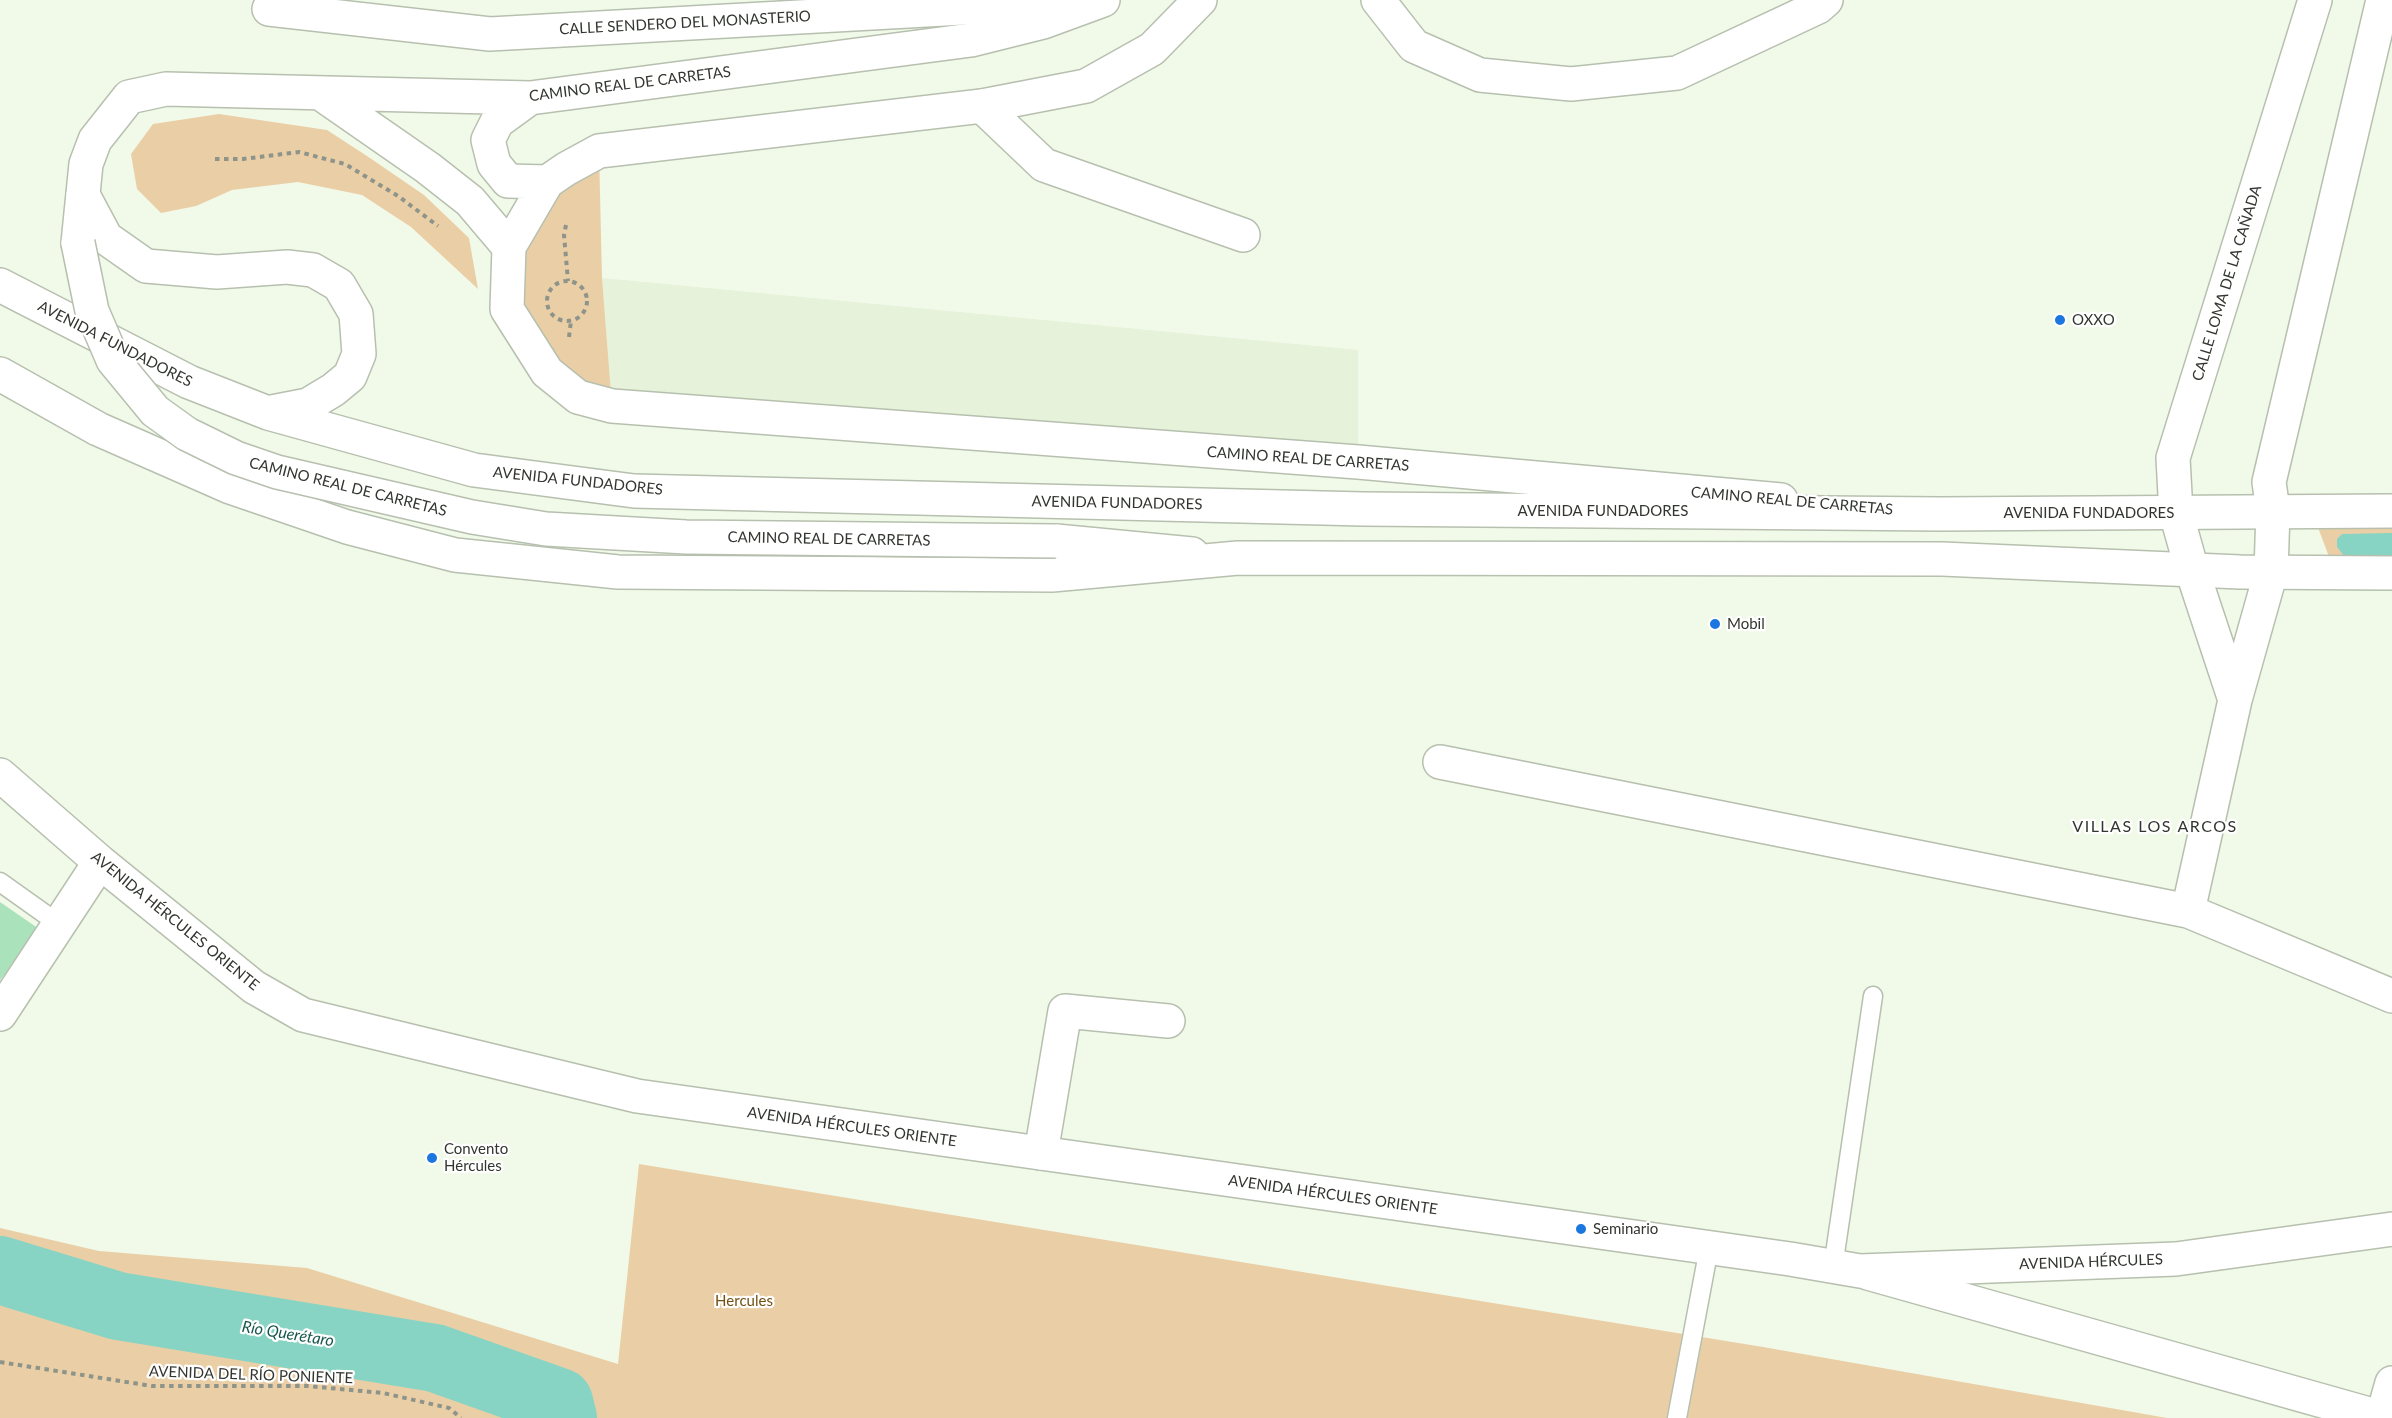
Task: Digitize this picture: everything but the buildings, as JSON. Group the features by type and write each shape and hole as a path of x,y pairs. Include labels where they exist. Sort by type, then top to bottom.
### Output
{"street":[{"name":"CAMINO REAL DE CARRETAS","path":"1103,0 1043,22 971,40 530,98 166,89 129,97 95,140 86,164 78,243 92,310 113,360 155,411 187,434 236,458 277,472 472,517 546,529 686,537 1056,541 1238,558"},
{"name":"CALLE SENDERO DEL MONASTERIO","path":"269,9 490,34 1103,0"},
{"name":"CAMINO REAL DE CARRETAS","path":"1200,0 1152,49 1086,86 982,106 599,151 547,182 509,247 507,309 547,372 578,397 612,406 1358,462 1941,514"},
{"path":"1378,0 1414,46 1480,75 1571,84 1677,73 1818,7 1826,0"},
{"name":"CALLE LOMA DE LA CAÑADA","path":"2235,700 2192,570 2176,513 2173,458 2315,0"},
{"path":"2188,911 2235,700 2256,572 2273,511 2269,482 2383,0"},
{"path":"320,93 428,168 470,201 509,247"},
{"path":"530,98 497,122 488,141 494,164 508,181 547,182"},
{"path":"982,106 1044,165 1244,235"},
{"path":"83,195 106,238 146,266 218,272 288,267 313,270 339,285 356,314 359,354 350,376 333,390 308,405 268,413"},
{"name":"AVENIDA FUNDADORES","path":"0,285 189,382 268,413 474,470 634,491 1363,509 1941,514 2392,511"},
{"path":"0,374 98,429 230,487 347,527 455,555 618,572 1040,575 1238,558 1942,559 2256,572 2392,573"},
{"path":"1440,762 2188,911 2392,996"},
{"name":"AVENIDA HÉRCULES ORIENTE","path":"0,775 100,862 254,987 303,1015 637,1096 1790,1259"},
{"path":"0,1014 100,862"},
{"path":"1041,1153 1065,1011 1168,1021"},
{"name":"AVENIDA HÉRCULES","path":"1790,1259 1846,1269 2176,1259 2392,1229"},
{"path":"1846,1269 2383,1418 2392,1418"},
{"path":"2383,1418 2392,1383"}],"lane":[{"path":"0,882 59,924"},
{"path":"1846,1269 1873,996"},
{"path":"1677,1418 1709,1248"}],"path":[{"path":"215,159 243,159 298,152 345,164 398,196 443,229"},
{"path":"566,224 564,235 568,281"},
{"path":"568,281 574,282 584,291 587,303 582,315 576,319 564,321 552,314 547,302 556,284 568,281"},
{"name":"AVENIDA DEL RÍO PONIENTE","path":"0,1362 152,1386 308,1386 383,1393 449,1408 461,1418"}],"shaded area":[{"path":"602,278 1358,350 1358,462 612,406"}],"green space":[{"path":"219,114 327,130 370,158 424,195 469,238 478,289 411,227 362,195 298,182 232,190 196,206 161,213 137,189 131,154 153,124"},
{"path":"599,151 602,278 612,406 578,397 506,305 547,182"},
{"path":"2317,525 2392,526 2392,564 2331,562"},
{"name":"Hercules","path":"639,1164 1763,1347 2167,1418 0,1418 0,1228 99,1251 307,1268 618,1364"}],"water":[{"path":"2392,533 2392,555 2344,556 2337,547 2337,539 2342,534"}],"waterway":[{"name":"Río Querétaro","path":"0,1270 118,1306 435,1358 559,1402 563,1418"}],"place":[{"name":"OXXO","path":"2060,320"},
{"name":"Mobil","path":"1715,624"},
{"name":"Convento Hércules","path":"432,1158"},
{"name":"Seminario","path":"1581,1229"}],"district":[{"name":"VILLAS LOS ARCOS","path":"2155,827"}]}
